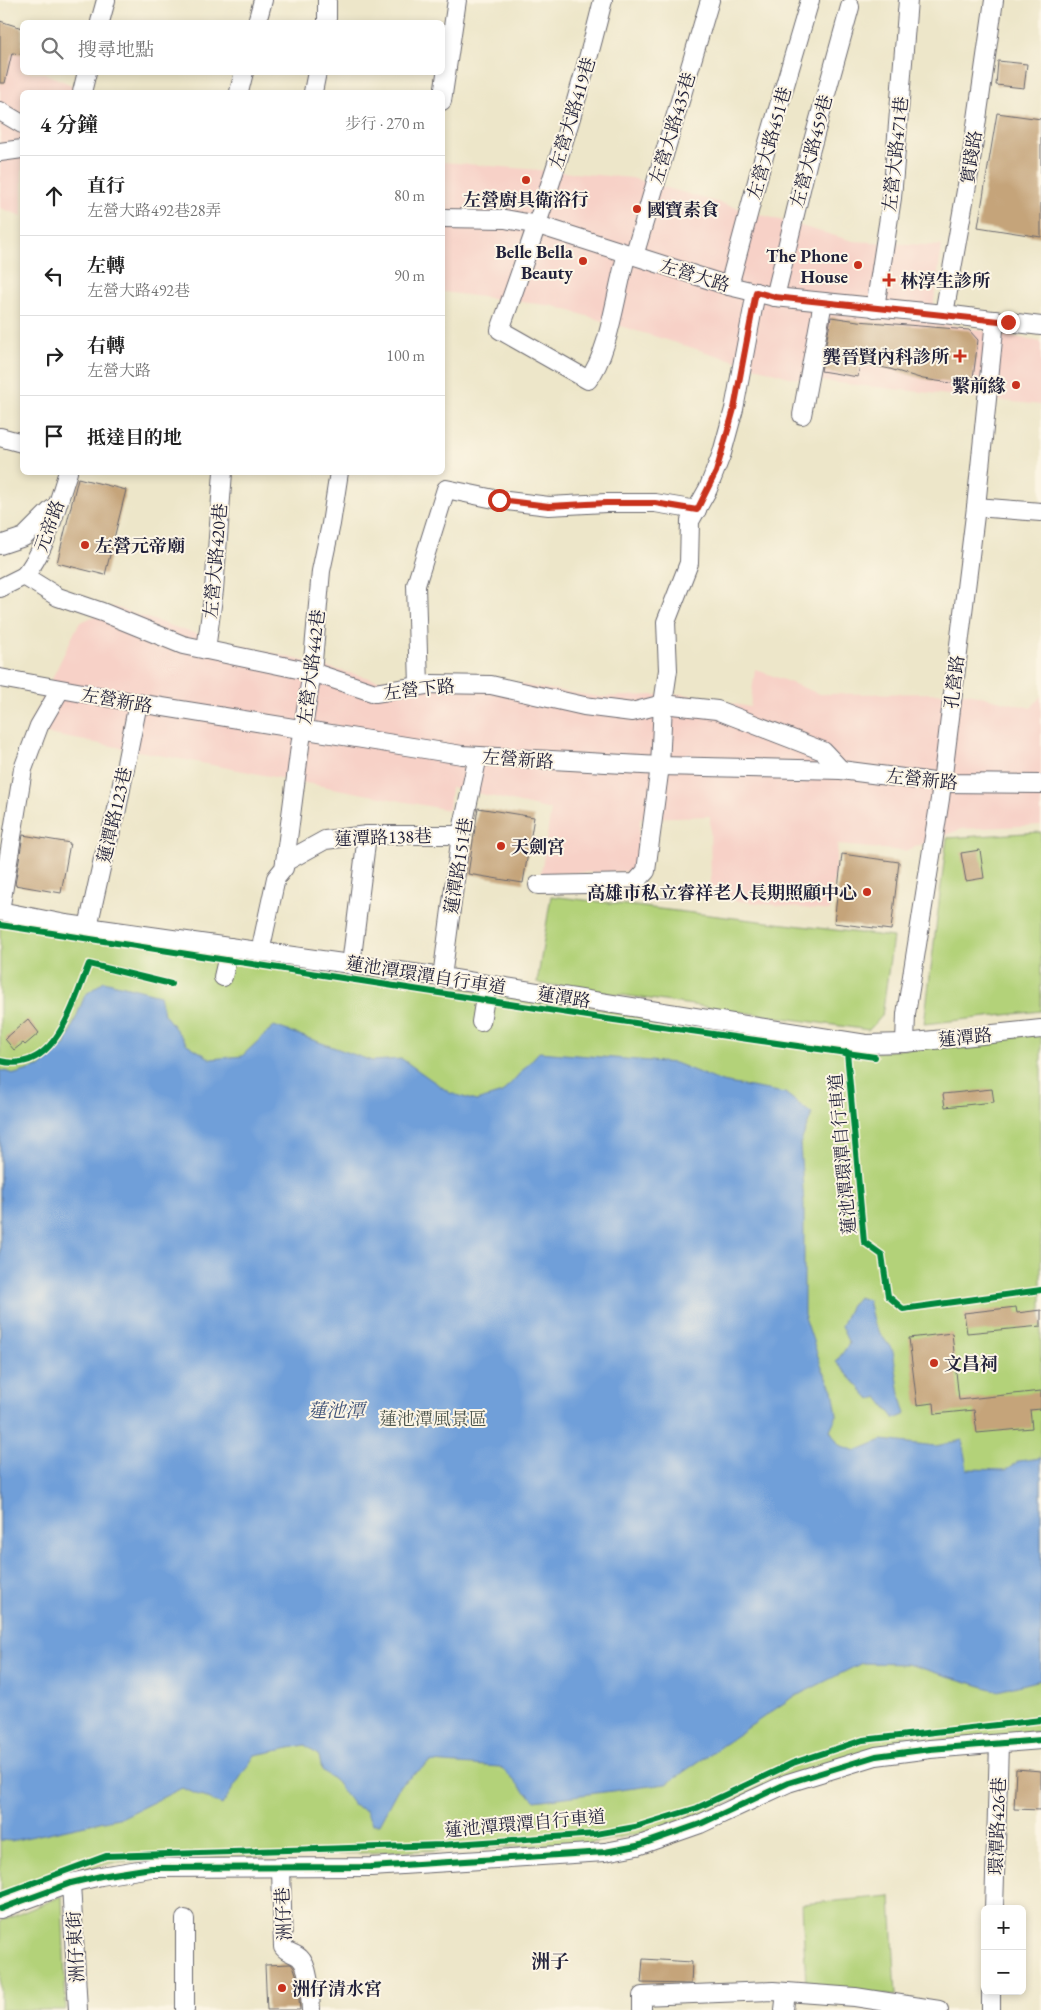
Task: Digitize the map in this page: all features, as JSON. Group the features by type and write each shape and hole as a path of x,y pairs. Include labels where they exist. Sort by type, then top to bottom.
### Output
{"street":[{"path":"101,20 106,0"},
{"path":"327,0 327,20"},
{"path":"444,90 456,0"},
{"name":"左營大路419巷","path":"500,330 538,225 588,61 603,0"},
{"name":"左營大路435巷","path":"500,330 588,380 595,372 609,328 621,273 631,255 710,0"},
{"name":"左營大路451巷","path":"729,286 760,170 810,0"},
{"name":"左營大路471巷","path":"875,308 892,198 908,0"},
{"name":"實踐路","path":"944,314 970,168 994,0"},
{"path":"257,20 259,1"},
{"name":"左營大路459巷","path":"775,297 810,152 850,7"},
{"path":"82,90 86,75"},
{"path":"240,90 243,75"},
{"path":"314,90 317,75"},
{"path":"0,111 20,123"},
{"path":"0,152 20,149"},
{"name":"左營大路","path":"445,218 505,219 538,225 729,286 775,297 1041,326"},
{"path":"538,884 635,883 646,871 660,766 663,704 668,670 666,622 689,563 690,521 716,472 732,418 756,292"},
{"path":"802,415 823,302"},
{"name":"孔營路","path":"905,1043 906,1014 942,782 976,507 995,320"},
{"path":"0,437 20,442"},
{"name":"元帝路","path":"24,576 32,568 41,549 67,475"},
{"name":"左營大路420巷","path":"206,650 214,590 223,475"},
{"name":"左營大路442巷","path":"285,862 312,672 321,571 332,524 339,475"},
{"path":"419,686 416,585 446,489 499,500 549,506 655,503 697,510"},
{"path":"0,545 24,537 56,505"},
{"path":"976,507 1041,512"},
{"path":"0,588 24,576"},
{"name":"左營下路","path":"24,576 58,597 102,612 183,645 312,672 375,693 432,684 491,685 584,706 632,712 663,704 717,710 823,751 841,770"},
{"name":"左營新路","path":"0,678 60,690 462,756 660,766 841,770 942,782 1041,784"},
{"path":"0,911 23,769 39,726 60,690"},
{"name":"蓮潭路123巷","path":"88,927 103,859 116,814 138,703"},
{"name":"蓮潭路151巷","path":"442,977 461,835 478,756"},
{"name":"蓮潭路138巷","path":"285,862 325,840 367,836 461,835"},
{"path":"352,965 367,836"},
{"path":"260,952 276,878 284,868 285,862"},
{"name":"蓮潭路","path":"0,911 88,927 442,977 866,1044 905,1043 1041,1029"},
{"path":"223,977 230,947"},
{"path":"481,1022 487,985"},
{"path":"0,1909 71,1883 151,1868 371,1867 605,1852 637,1846 700,1824 788,1783 876,1756 930,1749 1041,1740"},
{"name":"環潭路426巷","path":"994,1905 999,1744"},
{"name":"洲仔巷","path":"281,1867 283,1947 299,1957 305,1964 311,2010"},
{"name":"洲仔東街","path":"71,1883 78,2010"},
{"path":"185,1919 185,2010"},
{"path":"784,2010 786,1992"},
{"path":"642,2010 642,1996 786,1992 855,1997 939,2010"},
{"path":"991,1995 991,2010"}],"shaded area":[{"path":"0,23 20,28 20,75 49,75 83,90 20,90 20,215 0,208"},
{"path":"445,162 632,178 853,241 942,246 931,321 1041,342 1041,405 792,378 554,306 445,292"},
{"path":"114,607 183,630 377,680 458,671 535,687 600,697 682,694 750,707 755,669 820,694 968,693 1031,708 1041,696 1041,825 961,829 905,851 838,845 830,911 711,898 710,816 640,818 638,855 633,871 541,874 551,810 451,787 449,810 27,730 79,623"}],"green space":[{"path":"1041,832 1041,1011 924,1024 947,838"},
{"path":"551,896 893,937 882,1016 869,1030 537,983"},
{"name":"蓮池潭","path":"0,917 878,1052 1041,1034 1041,1731 901,1746 735,1800 657,1830 586,1844 112,1863 76,1872 0,1902"},
{"path":"62,1896 66,2010 0,2010 0,1922"},
{"path":"891,1896 896,1996 806,1985 802,1904"}],"water":[{"name":"蓮池潭","path":"104,981 160,995 164,1014 187,1044 211,1059 242,1056 274,1026 372,1061 402,1059 450,1093 476,1101 502,1093 539,1052 675,1063 722,1082 785,1093 812,1114 800,1144 804,1204 804,1314 822,1368 833,1390 837,1415 830,1430 839,1445 856,1451 882,1440 936,1446 962,1440 967,1469 1006,1470 1019,1461 1041,1458 1041,1680 998,1691 907,1664 862,1663 790,1699 666,1784 535,1801 500,1767 430,1762 400,1785 379,1824 372,1824 366,1811 353,1805 336,1782 322,1770 319,1756 305,1745 255,1755 222,1805 182,1788 123,1817 11,1841 0,1840 0,1070 15,1074 42,1066 66,1043 85,995"},
{"path":"858,1297 868,1300 874,1325 893,1351 900,1394 906,1414 895,1419 878,1397 871,1400 836,1362 849,1344 841,1326 850,1307"}],"building":[{"path":"0,21 20,27 20,54 12,53 5,83 0,83"},
{"path":"998,61 1027,64 1024,88 996,85"},
{"path":"997,113 1041,119 1041,237 978,227"},
{"path":"831,317 969,330 978,340 972,386 923,379 890,369 860,363 858,377 821,371"},
{"path":"78,478 126,490 105,575 57,563"},
{"name":"天劍宮","path":"478,808 534,817 523,883 468,874"},
{"path":"23,835 70,843 61,893 15,885"},
{"path":"980,850 984,878 966,881 961,853"},
{"name":"高雄市私立睿祥老人長期照顧中心","path":"842,854 899,862 891,930 834,923"},
{"path":"28,1019 39,1033 25,1045 23,1043 14,1050 5,1039"},
{"path":"992,1089 994,1102 945,1107 943,1094"},
{"path":"1016,1307 1017,1313 1041,1310 1041,1326 967,1333 964,1313"},
{"name":"文昌祠","path":"952,1333 959,1400 1041,1391 1041,1409 1030,1410 1032,1428 977,1433 974,1410 935,1414 934,1403 917,1405 909,1338"},
{"path":"1016,1769 1041,1771 1041,1810 1014,1809"},
{"path":"643,1959 692,1962 691,1984 641,1983"},
{"name":"洲仔清水宮","path":"291,1964 297,1977 300,2010 267,2010 265,1965"}],"cycle path":[{"name":"蓮池潭環潭自行車道","path":"0,925 607,1019 875,1057"},
{"path":"0,1061 19,1062 35,1057 49,1047 69,1016 89,964 171,984"},
{"name":"蓮池潭環潭自行車道","path":"847,1052 864,1242 882,1255 888,1296 903,1309 1041,1290"},
{"name":"蓮池潭環潭自行車道","path":"0,1895 106,1856 442,1845 596,1834 635,1827 697,1808 793,1763 863,1740 1041,1720"},
{"path":"0,1909 71,1883 151,1868 371,1867 605,1852 637,1846 700,1824 788,1783 876,1756 930,1749 1041,1740"}],"place":[{"name":"左營廚具衛浴行","path":"526,180"},
{"name":"國寶素食","path":"637,209"},
{"name":"Belle Bella Beauty","path":"583,261"},
{"name":"The Phone House","path":"858,265"},
{"name":"林淳生診所","path":"889,280"},
{"name":"龔晉賢內科診所","path":"960,356"},
{"name":"繫前緣","path":"1016,385"},
{"name":"左營元帝廟","path":"85,545"},
{"name":"天劍宮","path":"501,846"},
{"name":"高雄市私立睿祥老人長期照顧中心","path":"867,892"},
{"name":"文昌祠","path":"934,1363"},
{"name":"洲仔清水宮","path":"282,1988"}],"district":[{"name":"洲子","path":"550,1961"}],"route":[{"path":"499,500 549,506 655,503 697,510 716,472 734,409 756,292 775,297 1008,322"}],"park label":[{"name":"蓮池潭風景區","path":"433,1418"}]}
